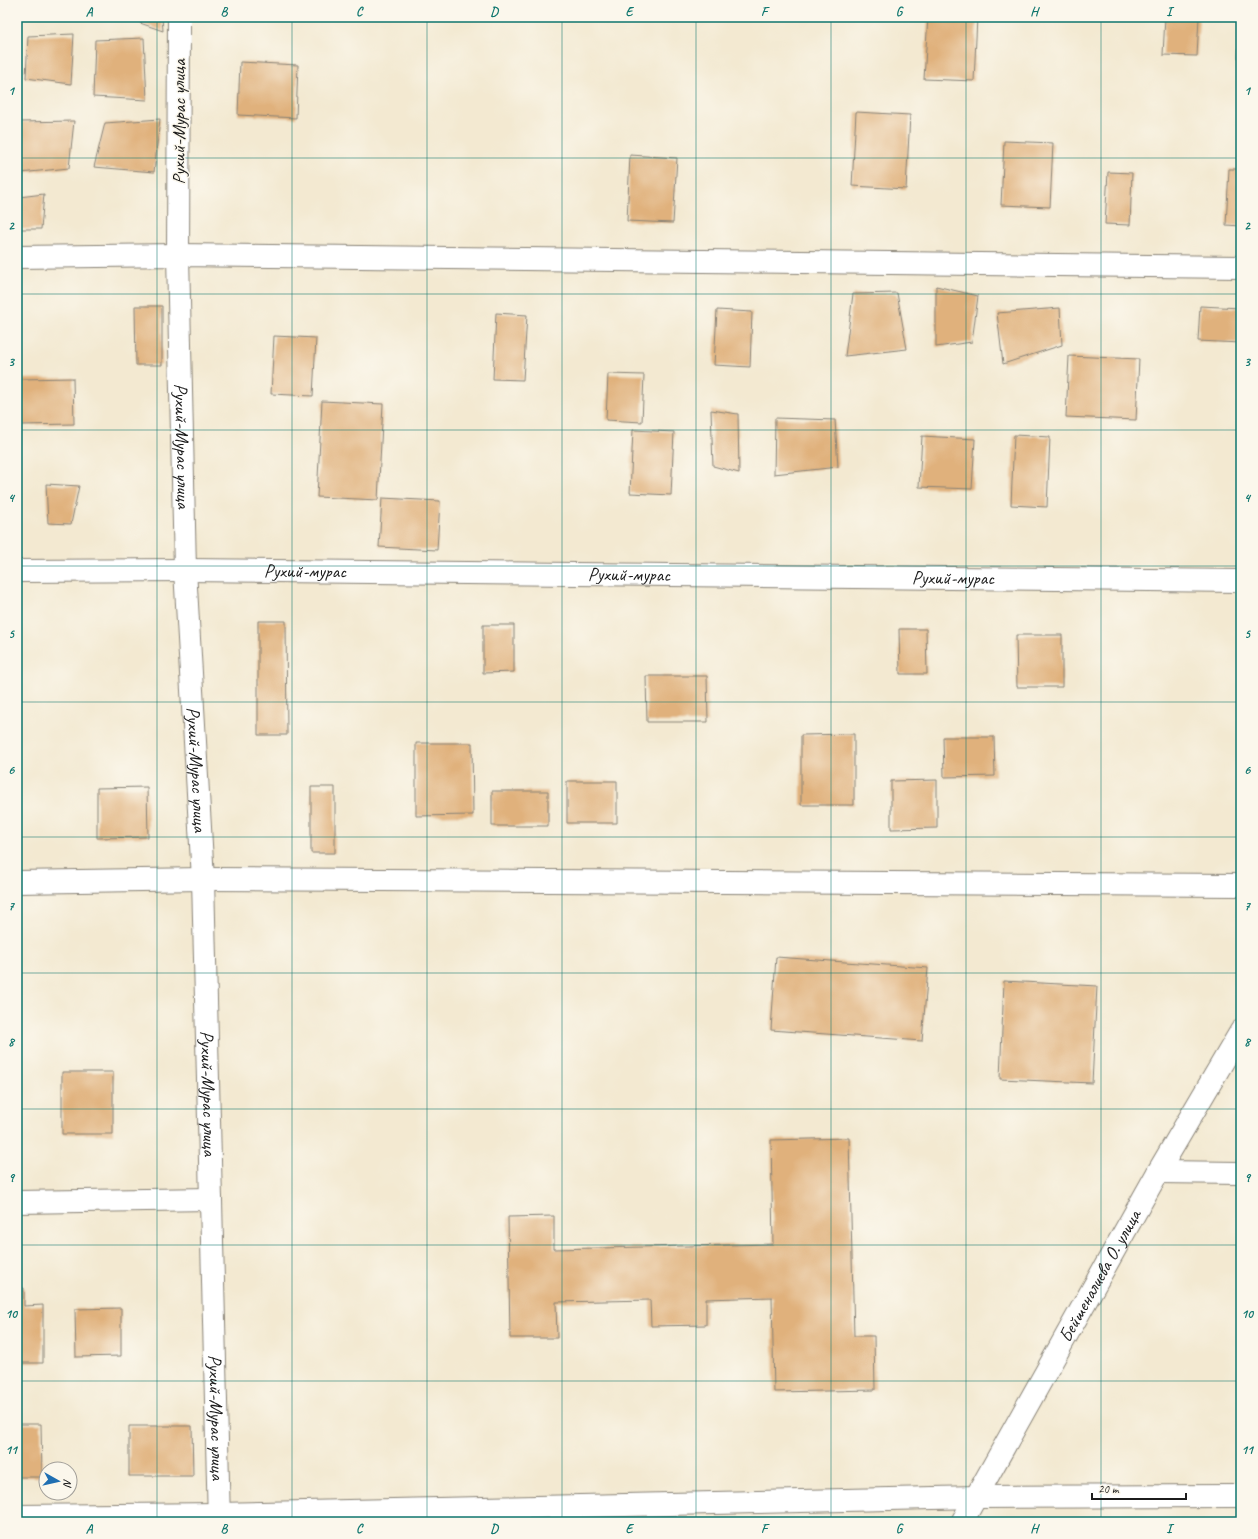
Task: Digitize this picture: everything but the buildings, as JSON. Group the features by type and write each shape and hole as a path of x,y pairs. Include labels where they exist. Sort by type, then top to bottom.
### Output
{"street":[{"name":"Рухий-Мурас улица","path":"179,17 178,255 185,570 203,879 219,1518"},
{"path":"17,257 178,255 1241,267"},
{"name":"Рухий-мурас","path":"17,571 185,570 1241,581"},
{"path":"17,882 203,879 1241,885"},
{"name":"Бейшеналиева О. улица","path":"962,1522 1158,1172 1241,1031"},
{"path":"1158,1172 1241,1174"},
{"path":"17,1202 210,1199"},
{"path":"17,1516 219,1518 977,1497 1241,1496"}]}
